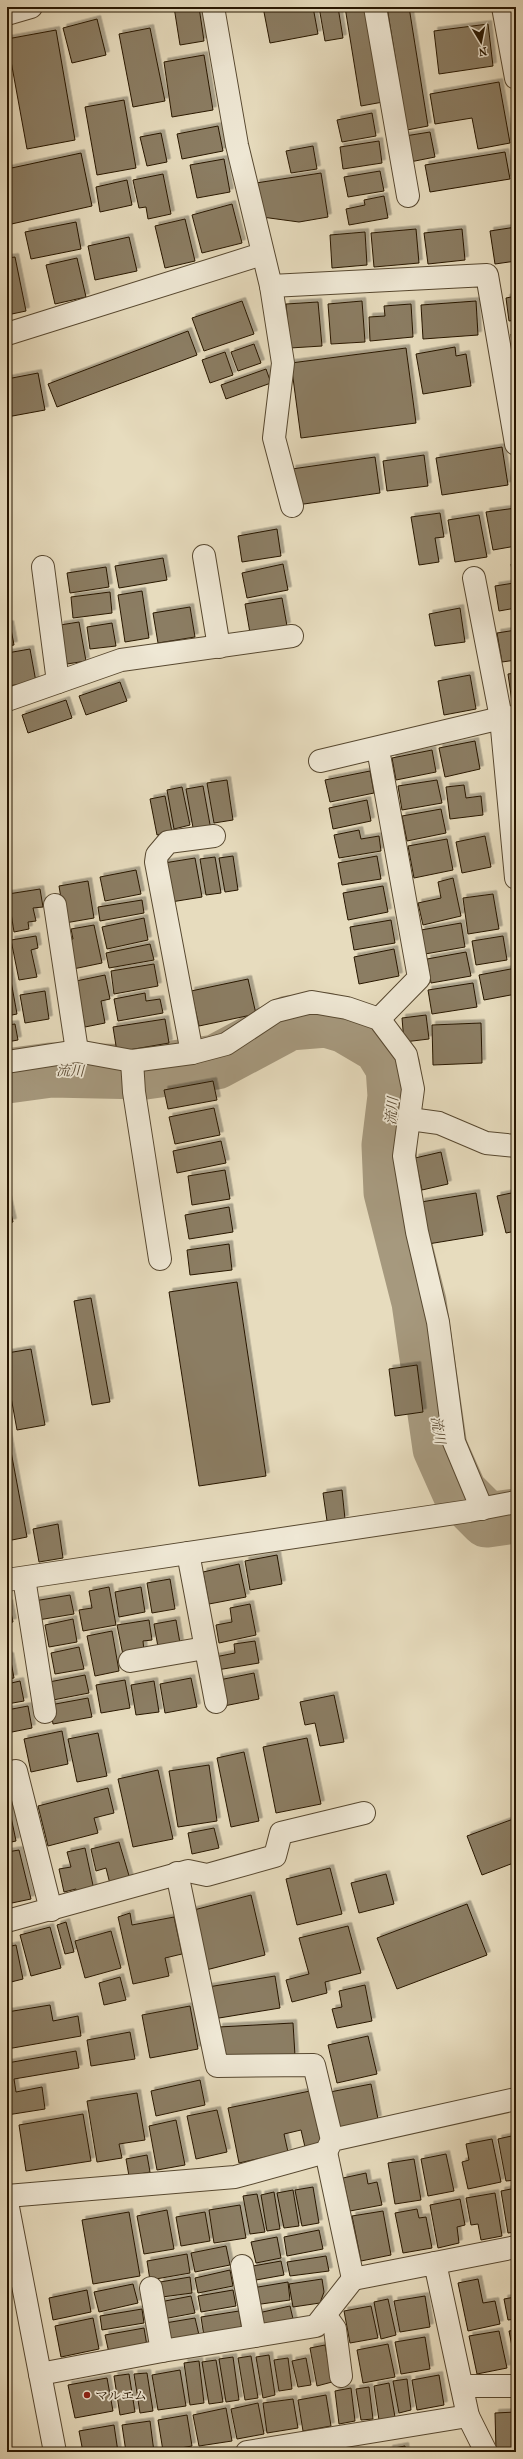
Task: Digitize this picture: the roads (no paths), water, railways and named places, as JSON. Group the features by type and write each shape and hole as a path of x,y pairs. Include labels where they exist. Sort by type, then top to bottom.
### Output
{"street":[{"path":"7,14 31,7"},
{"path":"213,7 237,145 262,254 271,286 283,363 274,438 292,506"},
{"path":"375,7 408,196"},
{"path":"503,7 516,78"},
{"path":"7,334 262,254"},
{"path":"271,286 487,275 516,444"},
{"path":"204,556 219,647"},
{"path":"43,567 58,682"},
{"path":"474,578 508,718 516,878"},
{"path":"7,700 121,660 292,636"},
{"path":"320,761 508,718"},
{"path":"380,760 419,978 380,1019"},
{"path":"192,1053 156,862 157,856 168,842 214,836"},
{"path":"55,905 77,1051"},
{"path":"7,1062 77,1051 132,1061 192,1053 226,1044 276,1011 312,1002 347,1008 380,1019 406,1055 413,1089 404,1156 417,1232 438,1322 454,1442 475,1510"},
{"path":"132,1061 134,1092 160,1260"},
{"path":"410,1119 439,1123 486,1144 516,1146"},
{"path":"44,1712 15,1579 475,1510 516,1502"},
{"path":"188,1553 216,1702"},
{"path":"130,1661 206,1648"},
{"path":"16,1771 51,1910"},
{"path":"7,1921 188,1871 207,1875 275,1856 281,1833 364,1813"},
{"path":"178,1874 218,2066 314,2065 353,2279"},
{"path":"7,2196 235,2177 329,2146 516,2099"},
{"path":"7,2202 55,2452"},
{"path":"40,2374 162,2351 316,2326 353,2279 516,2247"},
{"path":"435,2263 468,2416 486,2452"},
{"path":"242,2266 255,2336"},
{"path":"151,2288 162,2351"},
{"path":"325,2315 335,2329 342,2376"},
{"path":"462,2386 516,2386"},
{"path":"247,2452 468,2416"}],"waterway":[{"name":"流川","path":"7,1076 51,1070 145,1072 216,1062 289,1023 326,1020 346,1026 380,1046 393,1067 395,1096 389,1145 391,1192 419,1302 440,1448 460,1493 487,1520 516,1516"}],"place":[{"name":"マルエム","path":"87,2395"}]}
